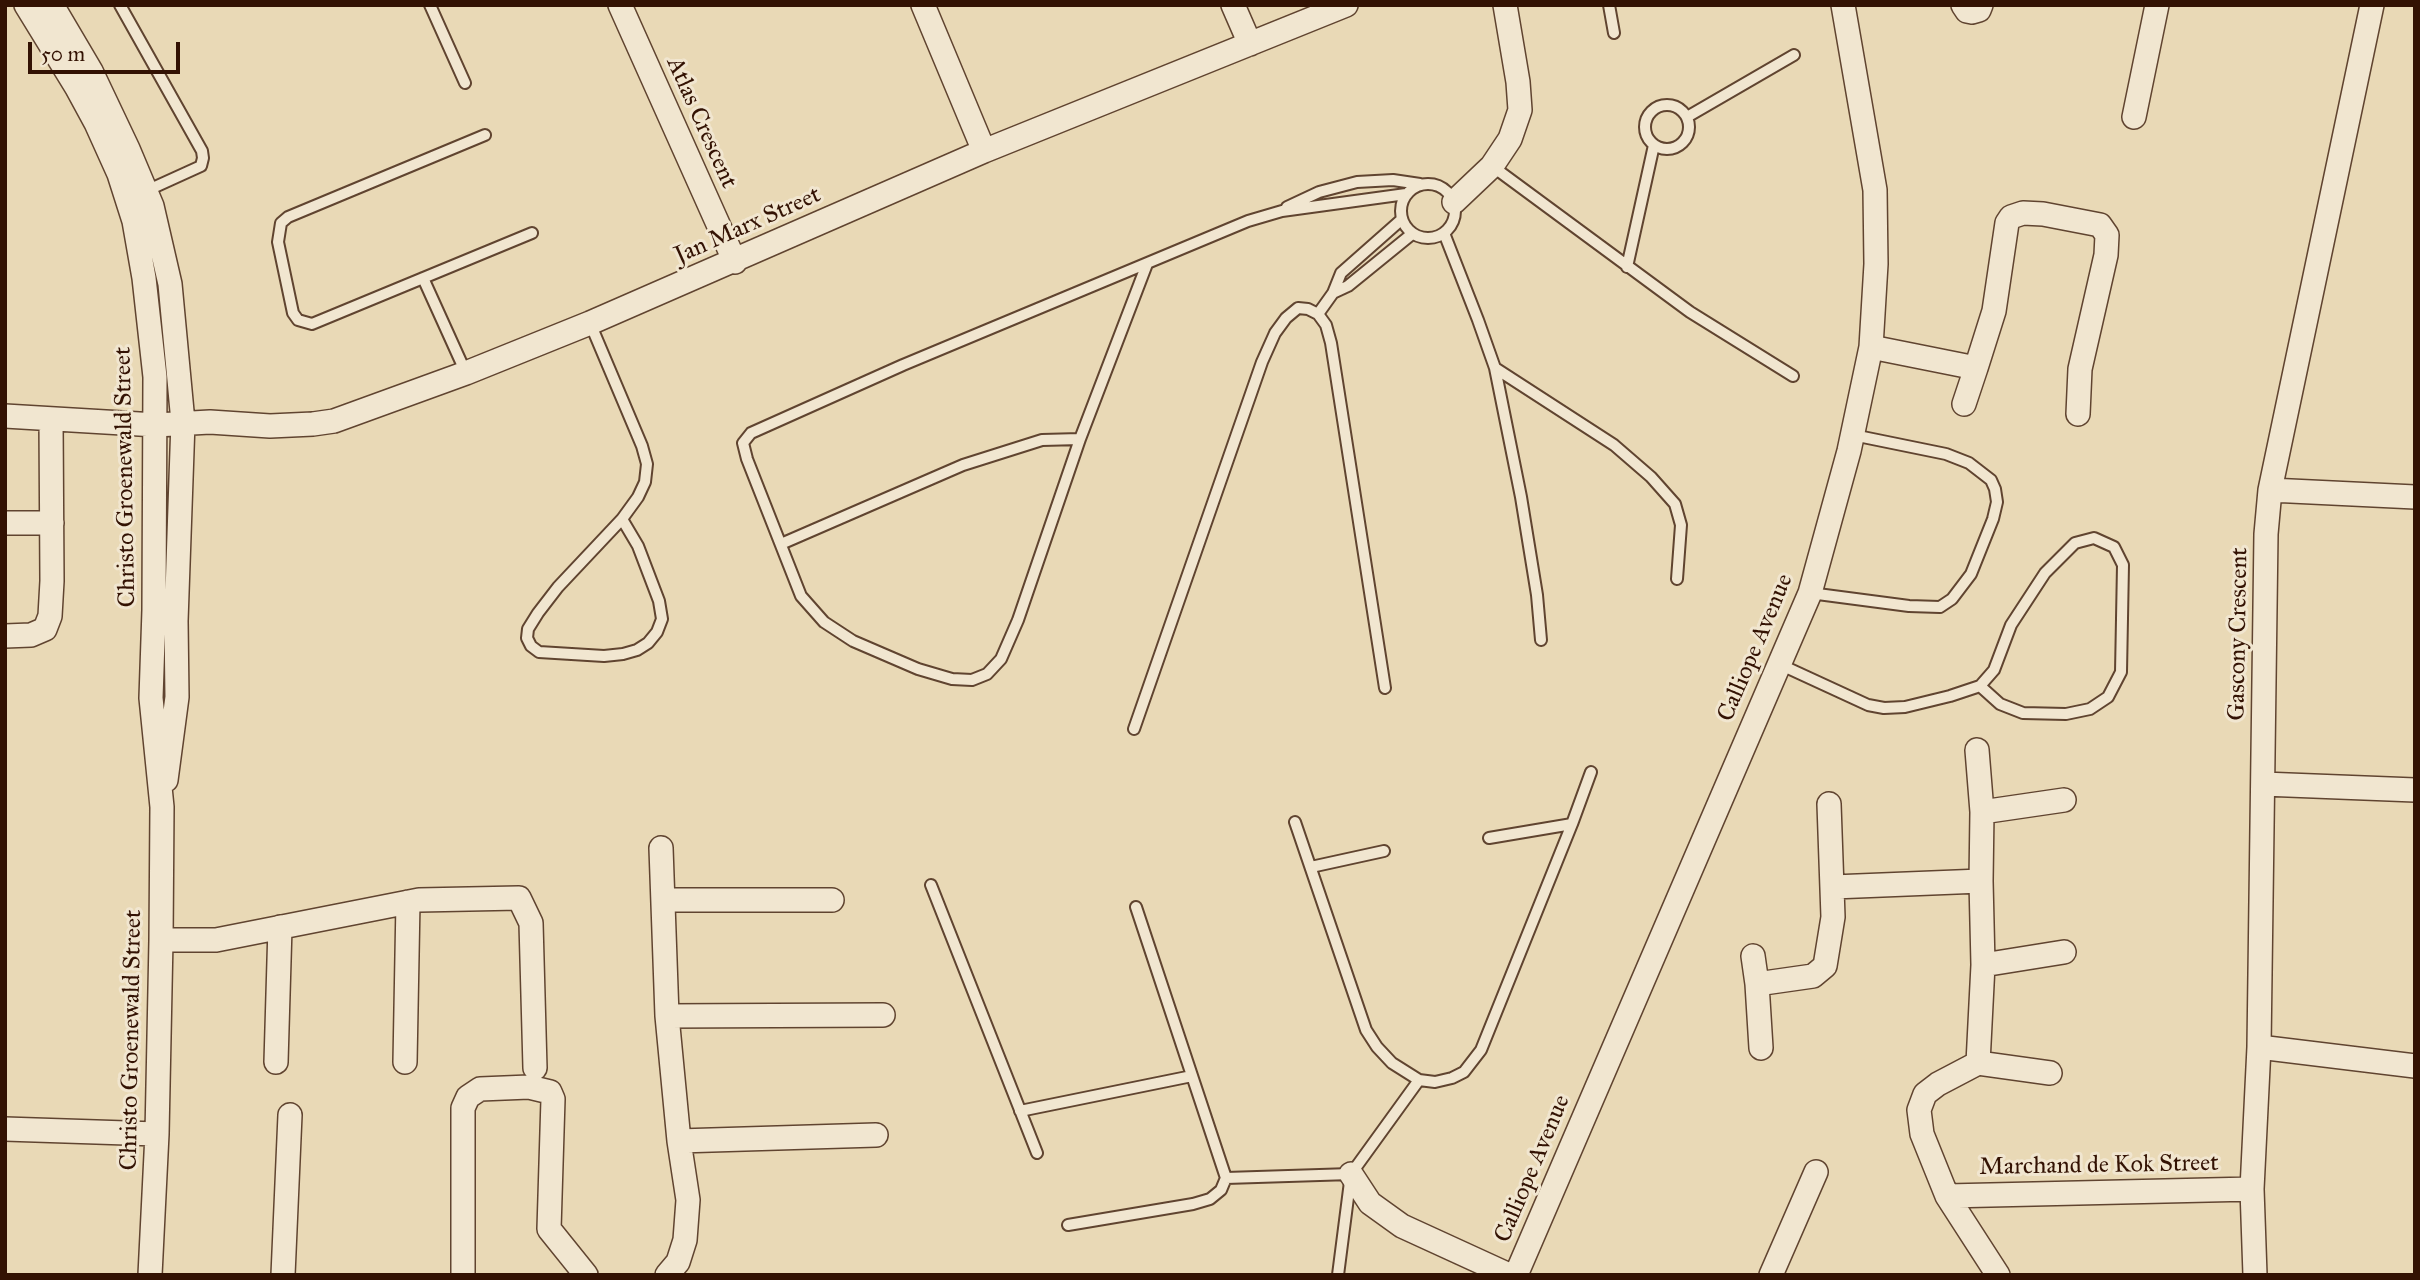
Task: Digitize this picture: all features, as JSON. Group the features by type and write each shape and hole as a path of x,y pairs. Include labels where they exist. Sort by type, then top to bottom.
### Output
{"street":[{"name":"Christo Groenewald Street","path":"26,5 96,123 119,174 134,220 146,291 155,377 151,698 162,807 157,1134 150,1275"},
{"name":"Christo Groenewald Street","path":"52,5 91,71 146,191 170,284 183,422 176,621 177,697 162,807"},
{"name":"Atlas Crescent","path":"620,5 735,262"},
{"path":"923,5 984,151"},
{"path":"1233,5 1250,44"},
{"name":"Jan Marx Street","path":"5,416 156,425 183,422 271,426 334,421 466,373 590,323 735,262 984,151 1346,5"},
{"path":"1454,202 1492,166 1510,139 1520,110 1505,5"},
{"name":"Calliope Avenue","path":"1516,1275 1810,593 1853,435 1871,347 1876,264 1875,190 1843,5"},
{"path":"1963,5 1967,11 1972,12 1979,10 1980,5"},
{"path":"2134,117 2157,5"},
{"name":"Gascony Crescent","path":"2255,1275 2252,1189 2259,1047 2266,534 2270,490 2372,5"},
{"path":"1964,404 1994,311 2007,223 2011,217 2022,213 2043,214 2100,225 2107,235 2106,255 2080,369 2078,414"},
{"path":"1871,347 1976,368"},
{"path":"5,636 31,635 45,629 50,616 51,420"},
{"path":"2270,490 2415,497"},
{"path":"5,523 52,523"},
{"path":"1977,750 1982,812 1980,881 1983,965 1978,1063"},
{"path":"2263,784 2415,790"},
{"path":"1982,812 2064,800"},
{"path":"1757,984 1813,976 1825,966 1832,935 1829,804"},
{"path":"661,848 667,1016 679,1141 688,1200 685,1240 678,1262 667,1275"},
{"path":"1833,887 1980,881"},
{"path":"161,940 216,940 408,902 519,898 531,923 535,1068"},
{"path":"663,900 832,900"},
{"path":"405,1062 408,902"},
{"path":"276,1062 280,928"},
{"path":"1983,965 2064,952"},
{"path":"1752,956 1757,984 1761,1048"},
{"path":"667,1016 883,1015"},
{"path":"2259,1047 2415,1066"},
{"path":"1998,1275 1947,1196 1922,1133 1919,1110 1925,1094 1978,1063 2050,1073"},
{"path":"463,1275 463,1108 467,1097 480,1089 529,1087 550,1092 553,1099 550,1228 586,1275"},
{"path":"283,1275 290,1115"},
{"path":"5,1129 157,1134"},
{"path":"679,1141 876,1135"},
{"path":"1770,1275 1816,1172"},
{"path":"1351,1174 1370,1203 1402,1226 1508,1275"},
{"name":"Marchand de Kok Street","path":"1947,1196 2252,1189"}],"lane":[{"path":"120,5 202,150 201,166 146,191"},
{"path":"430,5 464,83"},
{"path":"1609,5 1614,33"},
{"path":"1687,117 1794,55"},
{"path":"1669,104 1682,110 1687,117 1689,131 1681,144 1668,149 1654,145 1645,133 1645,118 1649,112 1655,107 1669,104"},
{"path":"485,135 288,216 281,223 278,242 293,313 298,320 312,324 532,233"},
{"path":"1627,267 1654,145"},
{"path":"1492,166 1690,312 1793,376"},
{"path":"1282,211 1319,192 1357,182 1393,180 1437,185 1444,189 1454,202 1454,219 1444,233 1428,239 1412,234 1401,219 1400,211 1406,194"},
{"path":"1147,264 1080,439 1018,620 1001,659 987,674 972,680 952,678 918,668 853,641 824,622 801,596 744,449 745,439 751,433 903,365 1248,221 1282,211 1406,194 1421,184"},
{"path":"1318,314 1333,293 1341,273 1401,219"},
{"path":"1444,233 1495,369 1521,497 1537,595 1541,639"},
{"path":"1333,293 1348,286 1412,234"},
{"path":"423,278 466,373"},
{"path":"1134,729 1271,342 1286,318 1298,308 1318,314 1326,325 1336,368 1385,688"},
{"path":"590,323 632,417 647,464 645,482 622,519 538,612 528,629 527,638 531,646 539,652 604,656 623,654 638,650 657,632 662,619 659,601 638,545 622,519"},
{"path":"1495,369 1614,445 1651,477 1675,504 1681,524 1677,579"},
{"path":"1810,593 1909,606 1940,607 1952,599 1971,574 1993,519 1997,502 1995,489 1991,480 1969,463 1946,454 1853,435"},
{"path":"781,544 962,465 1042,440 1080,439"},
{"path":"1778,663 1868,705 1884,708 1916,704 1980,686 1994,670 2011,625 2045,573 2075,543 2094,538 2114,547 2123,565 2121,672 2108,697 2090,709 2066,714 2023,713 2000,704 1980,686"},
{"path":"1295,822 1366,1030 1392,1063 1419,1080 1435,1082 1464,1072 1481,1050 1591,772"},
{"path":"1489,838 1572,824"},
{"path":"1311,867 1384,851"},
{"path":"931,885 1037,1153"},
{"path":"1068,1225 1210,1199 1221,1190 1226,1178 1136,906"},
{"path":"1020,1111 1192,1076"},
{"path":"1338,1275 1351,1174 1419,1080"},
{"path":"1226,1178 1351,1174"}]}
